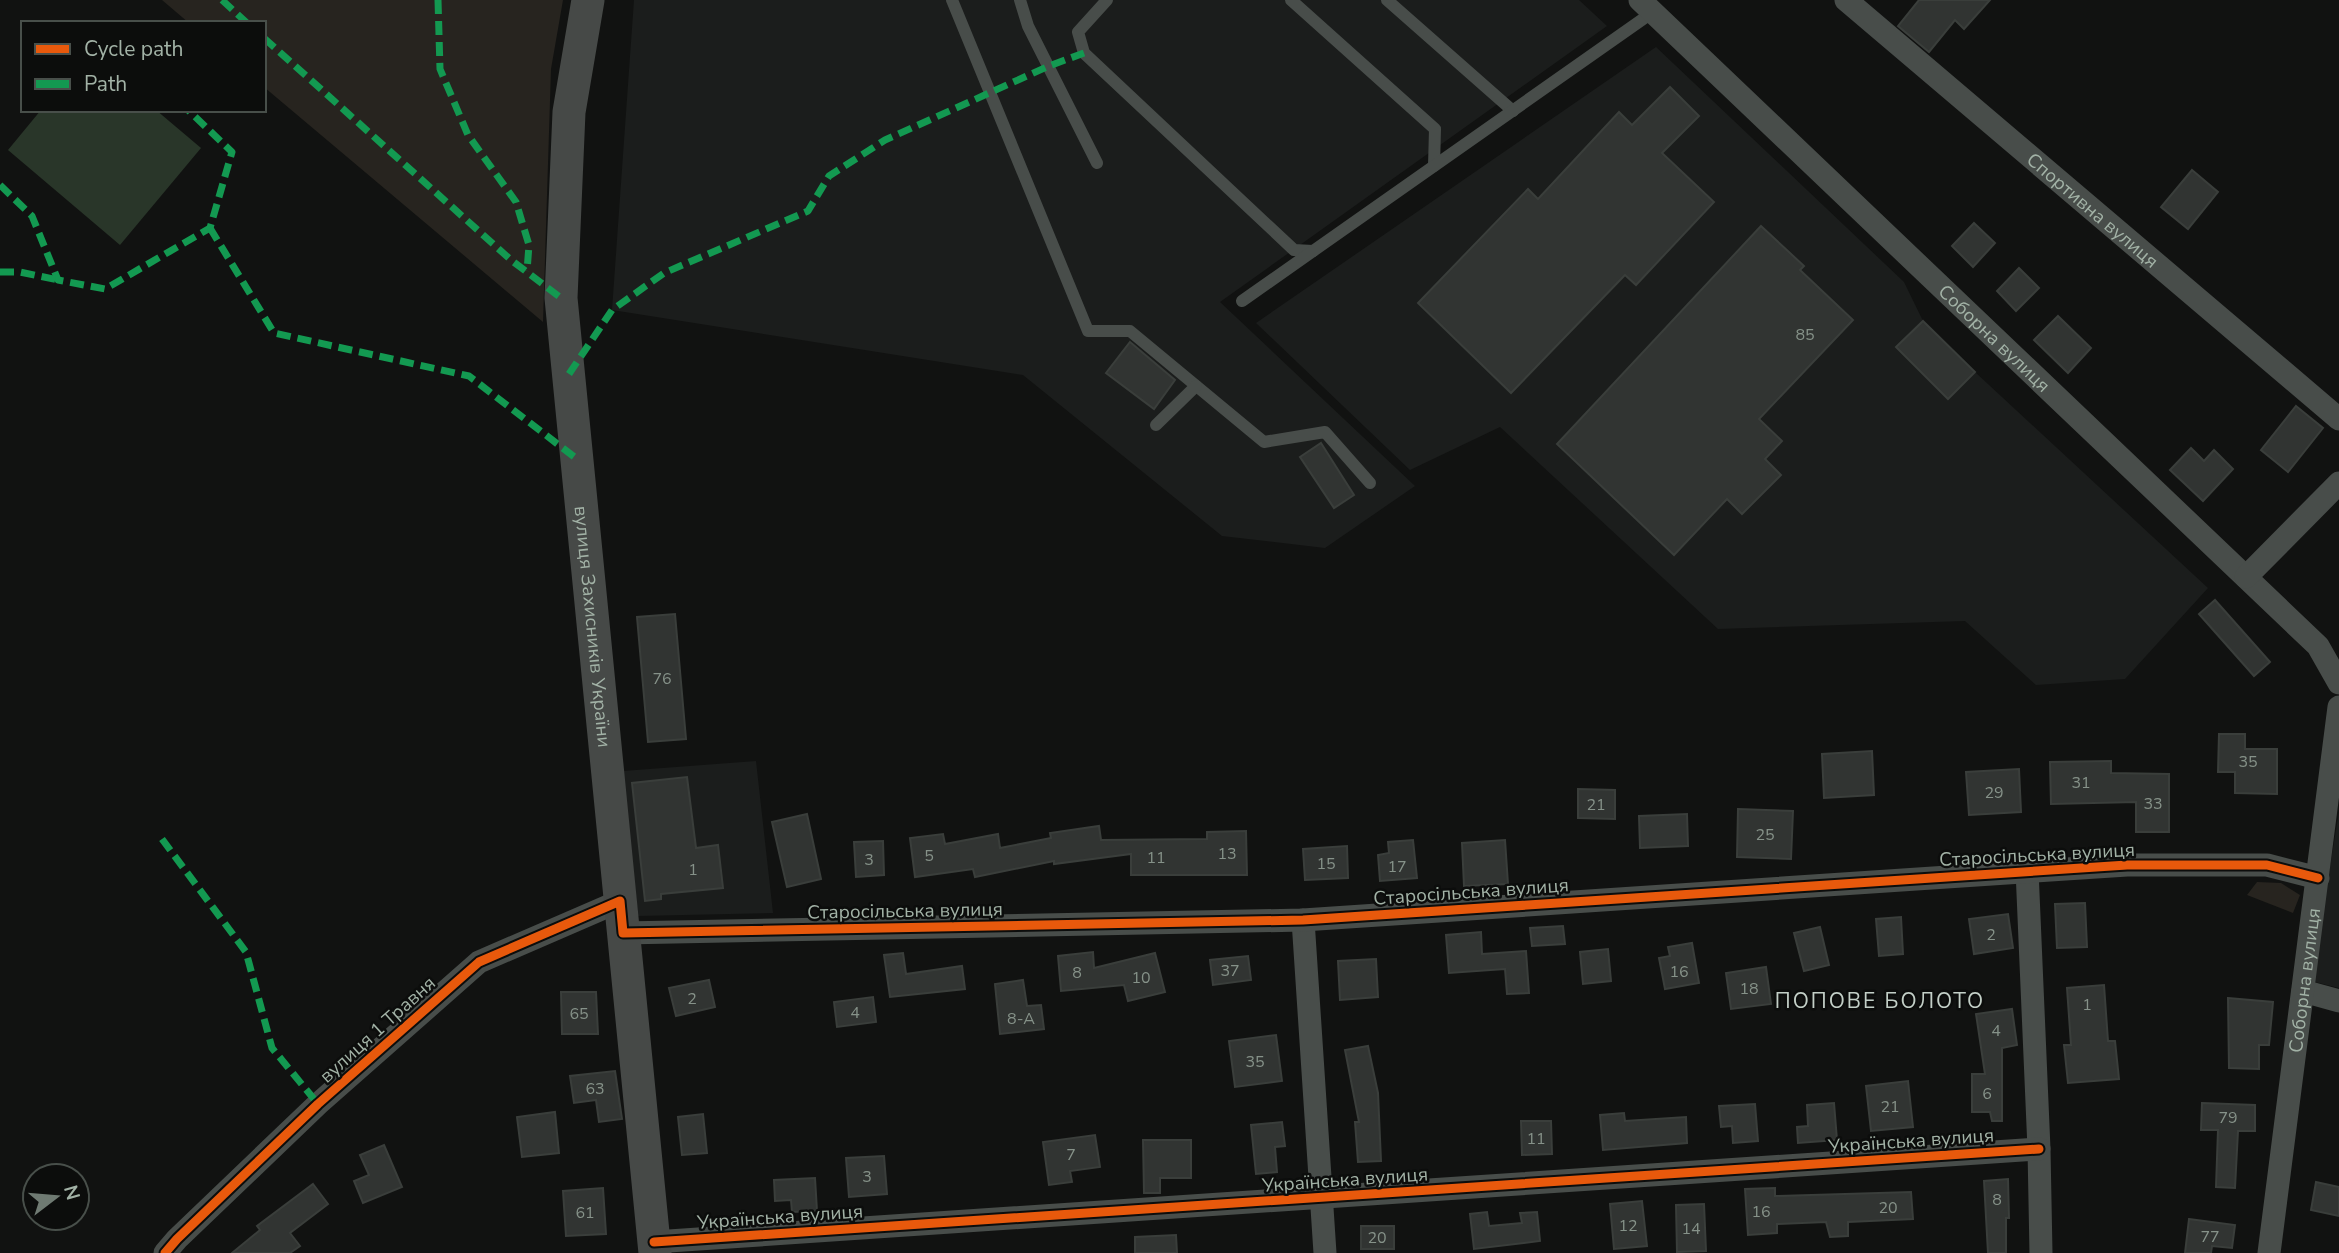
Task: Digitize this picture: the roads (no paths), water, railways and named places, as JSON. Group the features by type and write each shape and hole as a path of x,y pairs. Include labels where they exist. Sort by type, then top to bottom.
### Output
{"street":[{"name":"вулиця Захисників України","path":"588,0 569,112 561,298 620,901"},
{"name":"Спортивна вулиця","path":"1846,0 2339,419"},
{"name":"Соборна вулиця","path":"1646,6 2318,646 2339,683"},
{"path":"2246,577 2339,483"},
{"name":"Соборна вулиця","path":"2269,1253 2339,707"},
{"name":"Старосільська вулиця","path":"623,933 1303,919 2127,865 2267,865 2318,878"},
{"path":"2027,870 2039,1149 2040,1253"},
{"path":"620,901 654,1247"},
{"name":"вулиця 1 Травня","path":"165,1253 318,1104 479,962 620,901"},
{"path":"1303,919 1325,1253"},
{"path":"2303,991 2339,1000"},
{"name":"Українська вулиця","path":"654,1247 2039,1149"}],"lane":[{"path":"952,0 1088,331 1130,331 1264,443 1325,432 1370,484"},
{"path":"1020,0 1028,26 1097,163"},
{"path":"1107,0 1078,32 1084,53 1294,250 1313,251"},
{"path":"1291,0 1435,129 1434,166"},
{"path":"1387,0 1513,111"},
{"path":"1242,301 1513,111 1646,6"},
{"path":"1156,425 1196,386"}],"district":[{"name":"ПОПОВЕ БОЛОТО","path":"1880,1001"}]}
